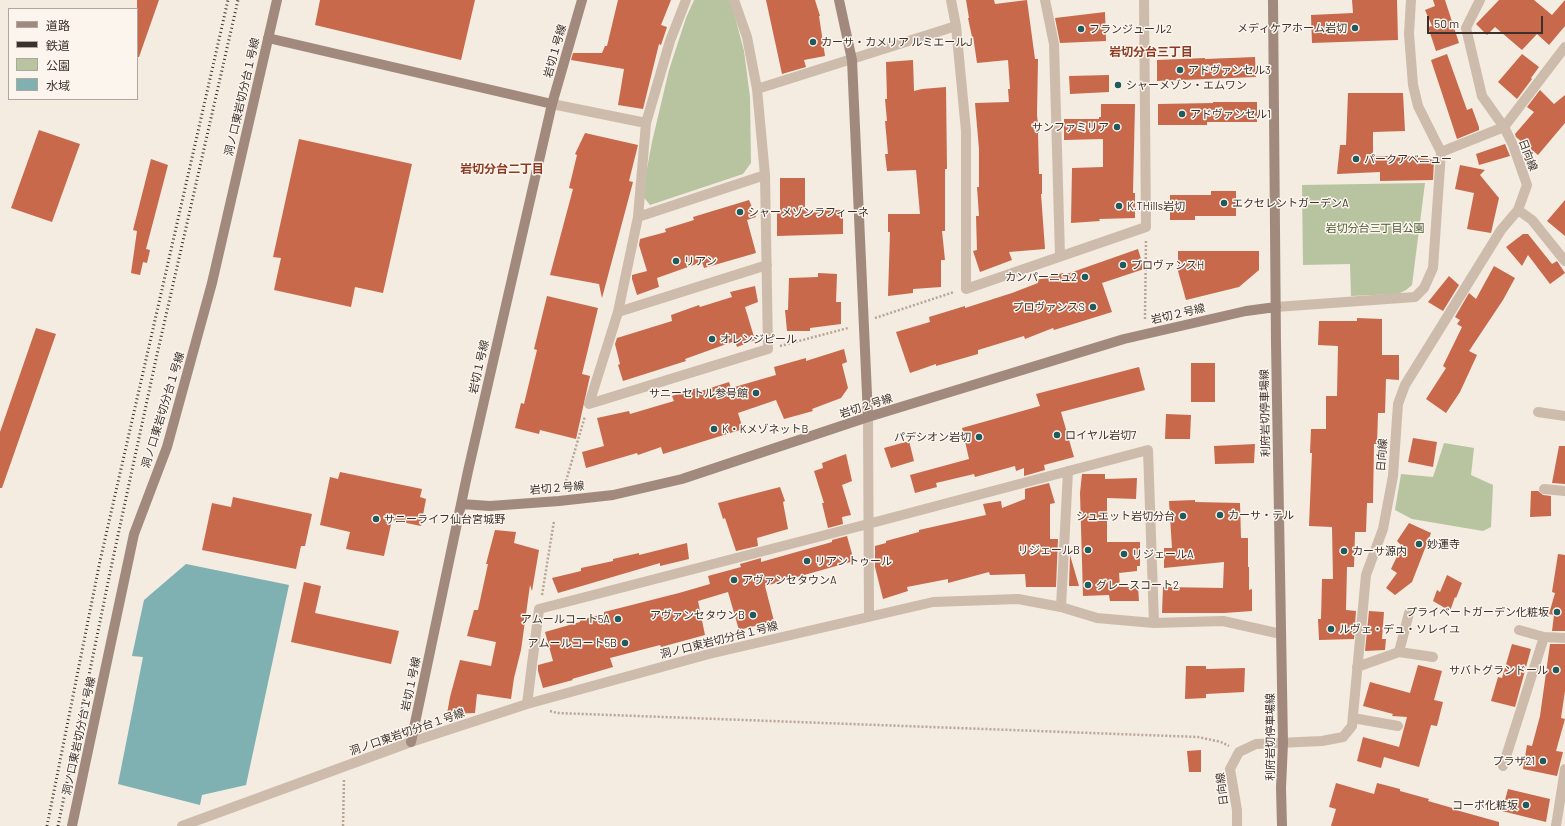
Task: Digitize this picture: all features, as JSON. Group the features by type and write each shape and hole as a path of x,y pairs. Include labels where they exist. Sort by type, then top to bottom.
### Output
{"street":[{"name":"洞ノ口東岩切分台１号線","path":"72,826 134,534 167,447 212,283 277,0"},
{"name":"岩切１号線","path":"411,742 461,504 552,104 582,0"},
{"path":"589,404 618,312 638,217 646,123 670,41 686,0"},
{"path":"589,404 768,349 766,175 758,89 747,37 734,0"},
{"path":"839,0 852,60 868,417 869,616"},
{"path":"951,0 956,26 966,131 966,288 1146,227 1144,0"},
{"path":"1045,0 1054,44 1060,256"},
{"name":"利府岩切停車場線","path":"1273,0 1283,743 1281,788 1282,826"},
{"path":"1276,308 1415,297 1424,288 1433,268 1441,152 1418,106 1413,85 1410,34 1411,0"},
{"name":"日向線","path":"1237,826 1230,769 1239,752 1256,744 1322,741 1343,737 1352,726 1366,575 1383,529 1393,476 1398,404 1405,385 1500,230 1518,210 1527,185 1513,145 1504,127 1482,96 1466,28 1480,0"},
{"path":"758,89 956,26"},
{"path":"268,38 552,104 646,123"},
{"path":"1441,152 1504,127 1565,47"},
{"path":"638,217 766,175"},
{"path":"1518,210 1532,220 1565,261"},
{"path":"618,312 767,265"},
{"name":"岩切２号線","path":"461,504 490,506 560,501 613,495 682,479 868,417 1124,339 1246,310 1276,308"},
{"path":"1538,412 1565,416"},
{"path":"527,704 539,609 1148,450 1154,623"},
{"path":"1061,607 1068,471"},
{"path":"1544,489 1565,491"},
{"name":"洞ノ口東岩切分台１号線","path":"182,826 411,742 527,704 709,654 933,602 1018,599 1061,607 1097,618 1154,623 1223,621 1281,634"},
{"path":"1399,652 1409,613"},
{"path":"1519,630 1544,637 1565,638"},
{"path":"1503,766 1544,637"},
{"path":"1357,667 1399,652 1433,657"},
{"path":"1352,718 1398,726"},
{"path":"1559,823 1565,769"}],"path":[{"path":"1146,227 1146,319"},
{"path":"874,318 966,288"},
{"path":"768,349 848,328"},
{"path":"566,481 589,404"},
{"path":"539,609 554,521"},
{"path":"549,711 556,713 1198,737 1221,742 1239,752"},
{"path":"343,826 344,767"}],"green space":[{"path":"694,0 729,0 734,13 744,51 750,97 751,163 743,174 650,205 642,195 652,142 669,70 686,18"},
{"name":"岩切分台三丁目公園","path":"1425,183 1412,285 1406,290 1398,294 1351,296 1350,264 1303,265 1302,185"},
{"path":"1444,443 1474,448 1471,475 1493,485 1491,527 1483,531 1412,519 1395,510 1401,474 1433,477"}],"water":[{"path":"186,564 289,585 246,785 202,795 200,805 118,784 143,657 132,656 144,600"}],"building":[{"path":"137,0 159,0 139,57 138,8"},
{"path":"320,0 475,0 461,60 315,25"},
{"path":"618,0 671,0 661,25 667,27 661,45 659,44 643,109 618,105 624,69 571,60 573,53 602,53 605,46 607,46"},
{"path":"766,0 815,0 820,16 825,56 804,60 806,67 782,74"},
{"path":"966,0 994,0 995,4 1027,0 1035,59 1038,59 1037,115 1039,133 1039,174 1042,174 1041,194 1045,249 1009,252 1012,260 980,272 973,251 977,250 976,216 979,216 977,187 979,187 979,149 975,103 1009,102 1008,89 1010,89 1008,60 977,63"},
{"name":"メディケアホーム岩切","path":"1352,0 1397,0 1398,40 1312,43 1311,15 1353,13"},
{"path":"1433,0 1445,0 1459,43 1436,51 1428,27 1432,26 1425,10 1435,6"},
{"path":"1499,0 1534,0 1552,15 1565,0 1565,26 1549,45 1537,34 1522,50 1495,27 1487,35 1476,24"},
{"name":"フランジュール2","path":"1105,12 1106,41 1060,43 1055,18"},
{"path":"1447,54 1467,110 1472,108 1479,127 1479,130 1457,139 1431,60"},
{"path":"1522,54 1539,67 1517,99 1498,82"},
{"path":"1255,57 1256,77 1157,81 1157,60"},
{"path":"913,60 914,91 946,87 947,169 945,169 945,231 942,231 945,260 941,260 941,287 913,289 913,293 888,296 890,232 888,232 888,214 920,214 916,170 887,171 885,154 888,154 885,121 887,121 885,99 887,99 886,62"},
{"path":"1109,75 1109,92 1070,94 1069,76"},
{"path":"1540,90 1554,104 1565,95 1565,123 1538,155 1516,137 1515,134 1534,112 1527,107"},
{"path":"1348,93 1403,93 1405,131 1373,132 1373,156 1411,156 1434,160 1433,180 1380,181 1380,172 1337,174 1340,145 1346,145"},
{"path":"1257,102 1257,122 1207,122 1207,125 1158,125 1158,104"},
{"path":"1101,104 1135,104 1133,193 1135,193 1135,218 1099,219 1100,221 1071,223 1072,168 1103,167 1103,139 1064,140 1064,119 1099,119 1099,117 1101,117"},
{"path":"39,130 80,144 52,222 11,208"},
{"path":"585,133 638,145 629,181 633,182 602,298 599,284 550,275 573,189 569,188 577,155 575,154"},
{"path":"299,139 412,164 383,293 355,287 351,307 274,290 281,258 273,257"},
{"path":"1505,144 1510,156 1479,165 1476,154"},
{"path":"151,159 168,165 146,249 150,250 147,263 143,262 140,275 131,273 137,231 133,230"},
{"path":"1460,165 1485,170 1480,175 1499,198 1491,233 1467,229 1474,193 1455,189"},
{"path":"780,178 805,178 805,210 843,210 843,234 777,236 777,211 780,211"},
{"path":"1211,191 1236,191 1236,216 1195,216 1195,220 1170,220 1170,195 1211,195"},
{"path":"749,200 756,217 747,220 756,253 704,268 702,262 657,278 659,287 637,295 632,275 647,271 639,245 640,239 666,232 665,229 694,220 693,217"},
{"path":"1565,200 1565,236 1547,221"},
{"path":"1523,234 1528,234 1552,264 1557,261 1565,273 1550,284 1528,255 1522,266 1506,247"},
{"path":"1138,249 1144,269 1102,283 1112,312 1054,330 1053,328 1025,339 1024,336 978,350 978,354 936,366 936,364 910,373 896,332 930,322 929,317 965,306 965,308 1012,293 1038,283 1037,280 1063,273 1064,275"},
{"path":"1178,251 1259,251 1259,270 1239,287 1186,300 1178,271"},
{"path":"1494,266 1515,278 1503,300 1469,351 1477,355 1460,392 1446,413 1426,399 1446,368 1443,366 1462,327 1457,324 1460,320 1455,317 1469,293 1476,299"},
{"path":"818,273 837,274 836,302 841,302 841,324 810,328 810,331 787,331 785,310 788,310 789,278 818,277"},
{"path":"1449,276 1459,285 1443,311 1428,302"},
{"path":"755,286 758,302 745,307 755,340 737,347 735,341 685,359 686,361 623,381 618,365 620,364 615,344 617,338 672,321 671,315 699,305 700,307 732,297 730,292"},
{"path":"547,296 598,308 582,374 590,376 576,439 540,430 539,434 515,428 521,403 524,404 537,350 534,349"},
{"path":"1357,318 1382,319 1382,355 1399,355 1399,380 1386,379 1385,413 1378,413 1377,444 1374,444 1373,503 1367,503 1366,532 1355,532 1354,567 1347,567 1346,610 1356,611 1354,639 1319,640 1318,619 1321,619 1322,579 1333,579 1332,527 1309,526 1312,453 1310,453 1311,429 1326,429 1326,396 1337,396 1338,346 1318,345 1319,321 1357,321"},
{"path":"36,328 56,334 2,488 0,488 0,432"},
{"path":"844,349 847,362 842,364 848,388 841,398 812,409 813,411 784,419 776,400 738,413 743,429 663,454 661,447 638,455 637,453 586,468 582,452 604,446 597,418 629,411 630,414 674,401 672,396 697,388 698,392 729,382 731,388 776,375 774,367 806,358 806,361"},
{"path":"1191,363 1215,363 1215,402 1191,402"},
{"path":"1139,367 1145,390 1061,412 1074,457 1044,465 1045,470 1024,476 1024,468 1016,471 1015,466 975,477 974,474 936,483 937,487 915,493 910,475 969,459 962,428 1040,406 1036,394"},
{"path":"1166,414 1191,415 1190,439 1165,439"},
{"path":"1413,438 1437,442 1433,467 1408,462"},
{"path":"909,441 914,461 891,468 884,448"},
{"path":"1255,444 1254,463 1215,464 1214,446"},
{"path":"1559,446 1565,446 1565,484 1552,483"},
{"path":"846,454 852,481 842,485 851,515 842,517 843,524 828,528 822,503 824,503 814,471 823,468 822,463"},
{"name":"サニーライフ仙台宮城野","path":"340,472 422,489 420,497 426,499 421,526 392,520 384,556 346,549 350,532 320,525 330,477 338,479"},
{"path":"1082,474 1105,474 1105,479 1137,478 1136,499 1107,498 1107,542 1140,542 1140,566 1137,566 1137,571 1119,573 1120,587 1138,587 1139,601 1110,601 1109,595 1083,596 1080,493"},
{"path":"1049,483 1055,503 1050,504 1050,539 1058,539 1056,587 1026,587 1025,574 990,575 989,572 948,583 948,579 907,587 908,591 883,599 875,567 875,546 886,543 886,541 919,532 919,530 986,515 983,504 1001,501 1002,508 1025,499 1025,489"},
{"path":"780,487 785,501 783,502 788,529 757,538 758,546 736,551 725,518 723,519 718,503"},
{"path":"1531,491 1538,491 1543,495 1551,496 1551,516 1530,517"},
{"path":"233,497 312,514 305,546 301,546 296,569 202,550 212,503 231,507"},
{"path":"1195,500 1195,502 1240,503 1241,538 1248,538 1249,590 1252,589 1252,611 1224,613 1162,613 1163,587 1223,588 1224,562 1164,568 1164,548 1172,548 1169,501"},
{"path":"1409,523 1431,533 1412,582 1395,595 1386,588 1397,573 1391,569 1402,546 1397,541"},
{"path":"495,530 516,532 514,543 539,550 532,591 530,585 521,650 514,678 511,699 477,694 475,713 447,714 460,660 491,666 496,642 467,636 474,610 478,610 488,564 486,564"},
{"path":"847,536 854,561 765,586 774,621 739,630 728,592 698,601 705,635 661,647 660,645 610,658 613,667 543,688 538,671 538,665 553,661 545,632 580,622 580,620 604,614 604,612 710,584 708,576 741,567 740,564 761,558 761,562 832,542 832,540"},
{"path":"687,543 689,559 660,566 660,563 558,593 552,578 581,571 581,568 613,561 613,559 639,553 639,555"},
{"path":"1558,554 1565,555 1565,631 1552,631 1554,615 1549,614 1555,593 1552,592"},
{"path":"1070,555 1079,586 1069,586"},
{"path":"1447,575 1462,583 1450,611 1433,601 1437,590 1440,592"},
{"path":"304,582 321,586 315,613 399,631 391,664 291,642"},
{"path":"1369,611 1384,612 1382,639 1386,639 1385,650 1365,651"},
{"path":"1512,644 1531,649 1515,707 1491,701 1498,677 1502,678"},
{"path":"1550,644 1565,644 1565,691 1561,718 1565,719 1556,751 1563,752 1557,776 1523,769 1527,745 1532,746 1540,716"},
{"path":"1418,665 1442,671 1434,700 1443,702 1437,726 1431,725 1419,767 1384,757 1381,768 1357,761 1363,737 1399,747 1407,717 1392,716 1393,714 1363,706 1370,682 1410,693"},
{"path":"1186,666 1206,666 1206,669 1245,668 1244,692 1206,694 1206,698 1185,699"},
{"path":"1201,750 1201,772 1189,772 1187,751"},
{"path":"1336,783 1374,794 1377,783 1400,789 1400,791 1429,799 1428,801 1499,822 1499,826 1331,826 1336,809 1329,807"},
{"name":"コーポ化粧坂","path":"1508,789 1550,799 1546,822 1502,811"}],"railway":[{"path":"47,826 100,561 228,0"},
{"path":"58,826 156,359 238,0"}],"place":[{"name":"メディケアホーム岩切","path":"1355,28"},
{"name":"フランジュール2","path":"1081,29"},
{"name":"カーサ・カメリア ルミエールJ","path":"813,42"},
{"name":"アドヴァンセル3","path":"1180,70"},
{"name":"シャーメゾン・エムワン","path":"1118,85"},
{"name":"アドヴァンセル1","path":"1182,114"},
{"name":"サンファミリア","path":"1117,127"},
{"name":"パークアベニュー","path":"1356,159"},
{"name":"エクセレントガーデンA","path":"1224,203"},
{"name":"K.THills岩切","path":"1119,206"},
{"name":"シャーメゾンラフィーネ","path":"740,212"},
{"name":"リアン","path":"676,261"},
{"name":"プロヴァンスH","path":"1123,265"},
{"name":"カンパーニュ2","path":"1085,277"},
{"name":"プロヴァンスS","path":"1093,307"},
{"name":"オレンジピール","path":"712,339"},
{"name":"サニーセトル参号館","path":"756,393"},
{"name":"K・KメゾネットB","path":"714,429"},
{"name":"ロイヤル岩切7","path":"1057,435"},
{"name":"パデシオン岩切","path":"979,437"},
{"name":"カーサ・テル","path":"1220,515"},
{"name":"シュエット岩切分台","path":"1183,516"},
{"name":"サニーライフ仙台宮城野","path":"376,519"},
{"name":"妙運寺","path":"1419,544"},
{"name":"リジェールB","path":"1088,550"},
{"name":"カーサ源内","path":"1344,551"},
{"name":"リジェールA","path":"1124,554"},
{"name":"リアントゥール","path":"807,561"},
{"name":"アヴァンセタウンA","path":"734,580"},
{"name":"グレースコート2","path":"1088,585"},
{"name":"プライベートガーデン化粧坂","path":"1557,612"},
{"name":"アヴァンセタウンB","path":"753,615"},
{"name":"アムールコート5A","path":"618,619"},
{"name":"ルヴェ・デュ・ソレイユ","path":"1331,629"},
{"name":"アムールコート5B","path":"625,643"},
{"name":"サバトグランドール","path":"1556,670"},
{"name":"プラザ21","path":"1543,761"},
{"name":"コーポ化粧坂","path":"1526,805"}],"district":[{"name":"岩切分台三丁目","path":"1151,52"},
{"name":"岩切分台二丁目","path":"502,169"}]}
